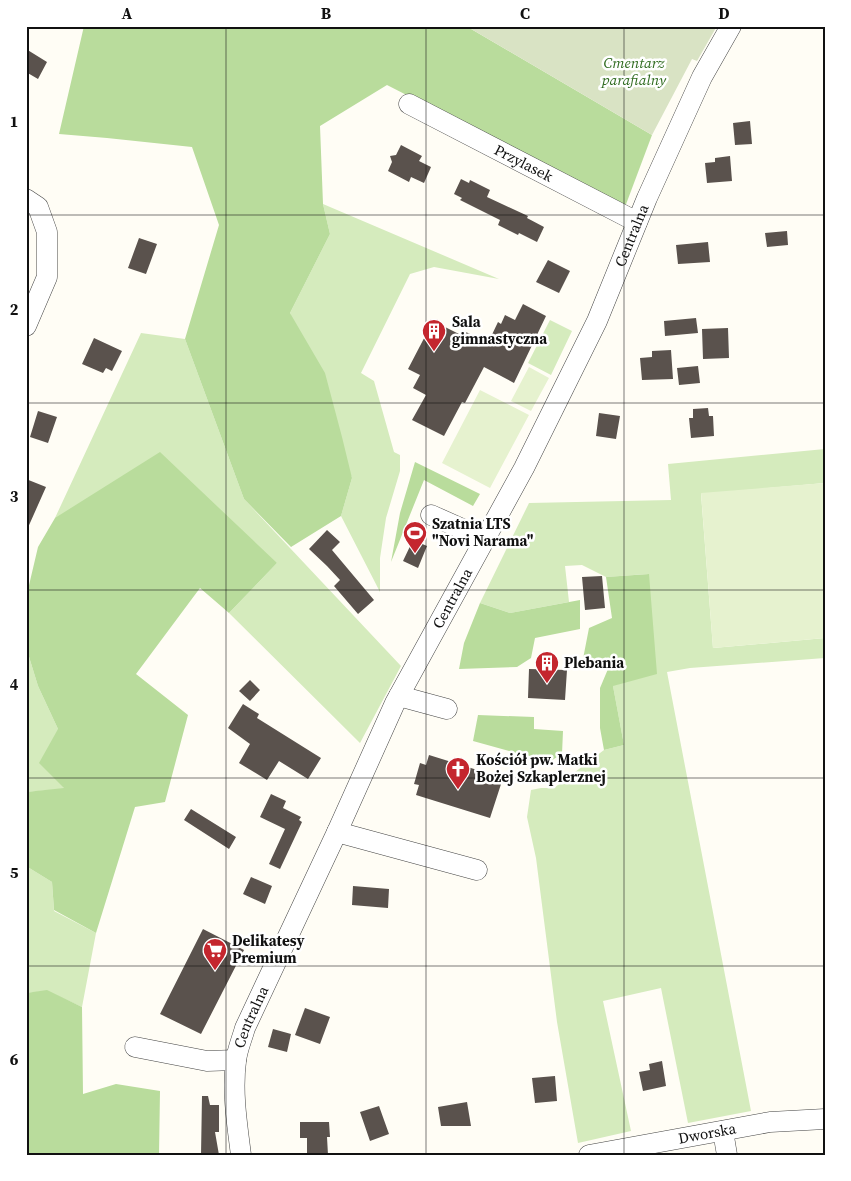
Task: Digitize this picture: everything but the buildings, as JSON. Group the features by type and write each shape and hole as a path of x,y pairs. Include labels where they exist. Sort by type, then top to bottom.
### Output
{"street":[{"name":"Centralna","path":"241,1155 235,1082 236,1060 245,1028 399,696 524,468 597,322 638,222 702,77 731,26"},
{"name":"Przylasek","path":"409,104 638,222"},
{"path":"26,199 38,207 47,232 47,277 26,326"},
{"path":"431,515 485,539"},
{"path":"399,696 447,709"},
{"path":"337,832 477,870"},
{"path":"136,1047 207,1060 236,1060"},
{"name":"Dworska","path":"589,1155 770,1122 825,1119"},
{"path":"723,1130 727,1155"}],"green space":[{"path":"84,26 466,26 652,135 625,207 387,85 320,126 323,204 330,234 290,313 325,373 352,478 341,516 291,547 244,499 185,339 219,225 192,147 59,134"},
{"name":"Cmentarz parafialny","path":"466,26 717,26 697,61 692,59 652,135"},
{"path":"323,204 499,279 434,267 410,274 361,373 374,381 394,452 400,455 400,471 386,518 380,558 380,592 341,516 352,478 290,313 330,234"},
{"path":"550,320 572,331 551,375 528,363"},
{"path":"141,333 185,339 244,499 401,666 360,743 229,613 277,563 55,518"},
{"path":"529,367 549,378 531,411 511,401"},
{"path":"480,390 529,415 490,488 442,463"},
{"path":"825,449 825,483 701,494 713,648 825,638 825,658 690,668 667,672 751,1111 688,1123 661,988 603,1001 631,1131 578,1143 557,1022 536,858 527,817 531,790 554,788 604,750 624,745 613,686 648,574 606,577 582,565 565,566 569,602 510,613 480,603 529,503 671,500 668,464"},
{"path":"160,452 277,563 229,613 200,588 136,674 188,715 165,802 135,807 96,933 54,910 52,882 26,866 26,792 64,788 39,763 58,729 38,686 26,647 26,598 38,547 55,518"},
{"path":"415,462 480,494 473,506 424,480 391,562 400,513"},
{"path":"825,483 825,638 713,648 701,493"},
{"path":"649,574 657,674 613,686 624,745 604,750 600,728 600,688 608,669 582,664 589,628 612,618 606,577"},
{"path":"580,600 580,629 535,638 531,658 517,667 459,669 464,643 480,603 510,613"},
{"path":"26,647 38,686 58,729 64,789 26,792"},
{"path":"478,715 534,717 534,729 563,731 562,754 549,762 473,741"},
{"path":"26,866 52,882 54,911 96,933 82,1007 47,991 26,993"},
{"path":"47,990 82,1007 83,1094 116,1084 160,1091 159,1155 26,1155 26,993"}],"place":[{"name":"Sala gimnastyczna","path":"434,352"},
{"name":"Szatnia LTS \"Novi Narama\"","path":"415,554"},
{"name":"Plebania","path":"547,684"},
{"name":"Kościół pw. Matki Bożej Szkaplerznej","path":"458,790"},
{"name":"Delikatesy Premium","path":"215,971"}]}
